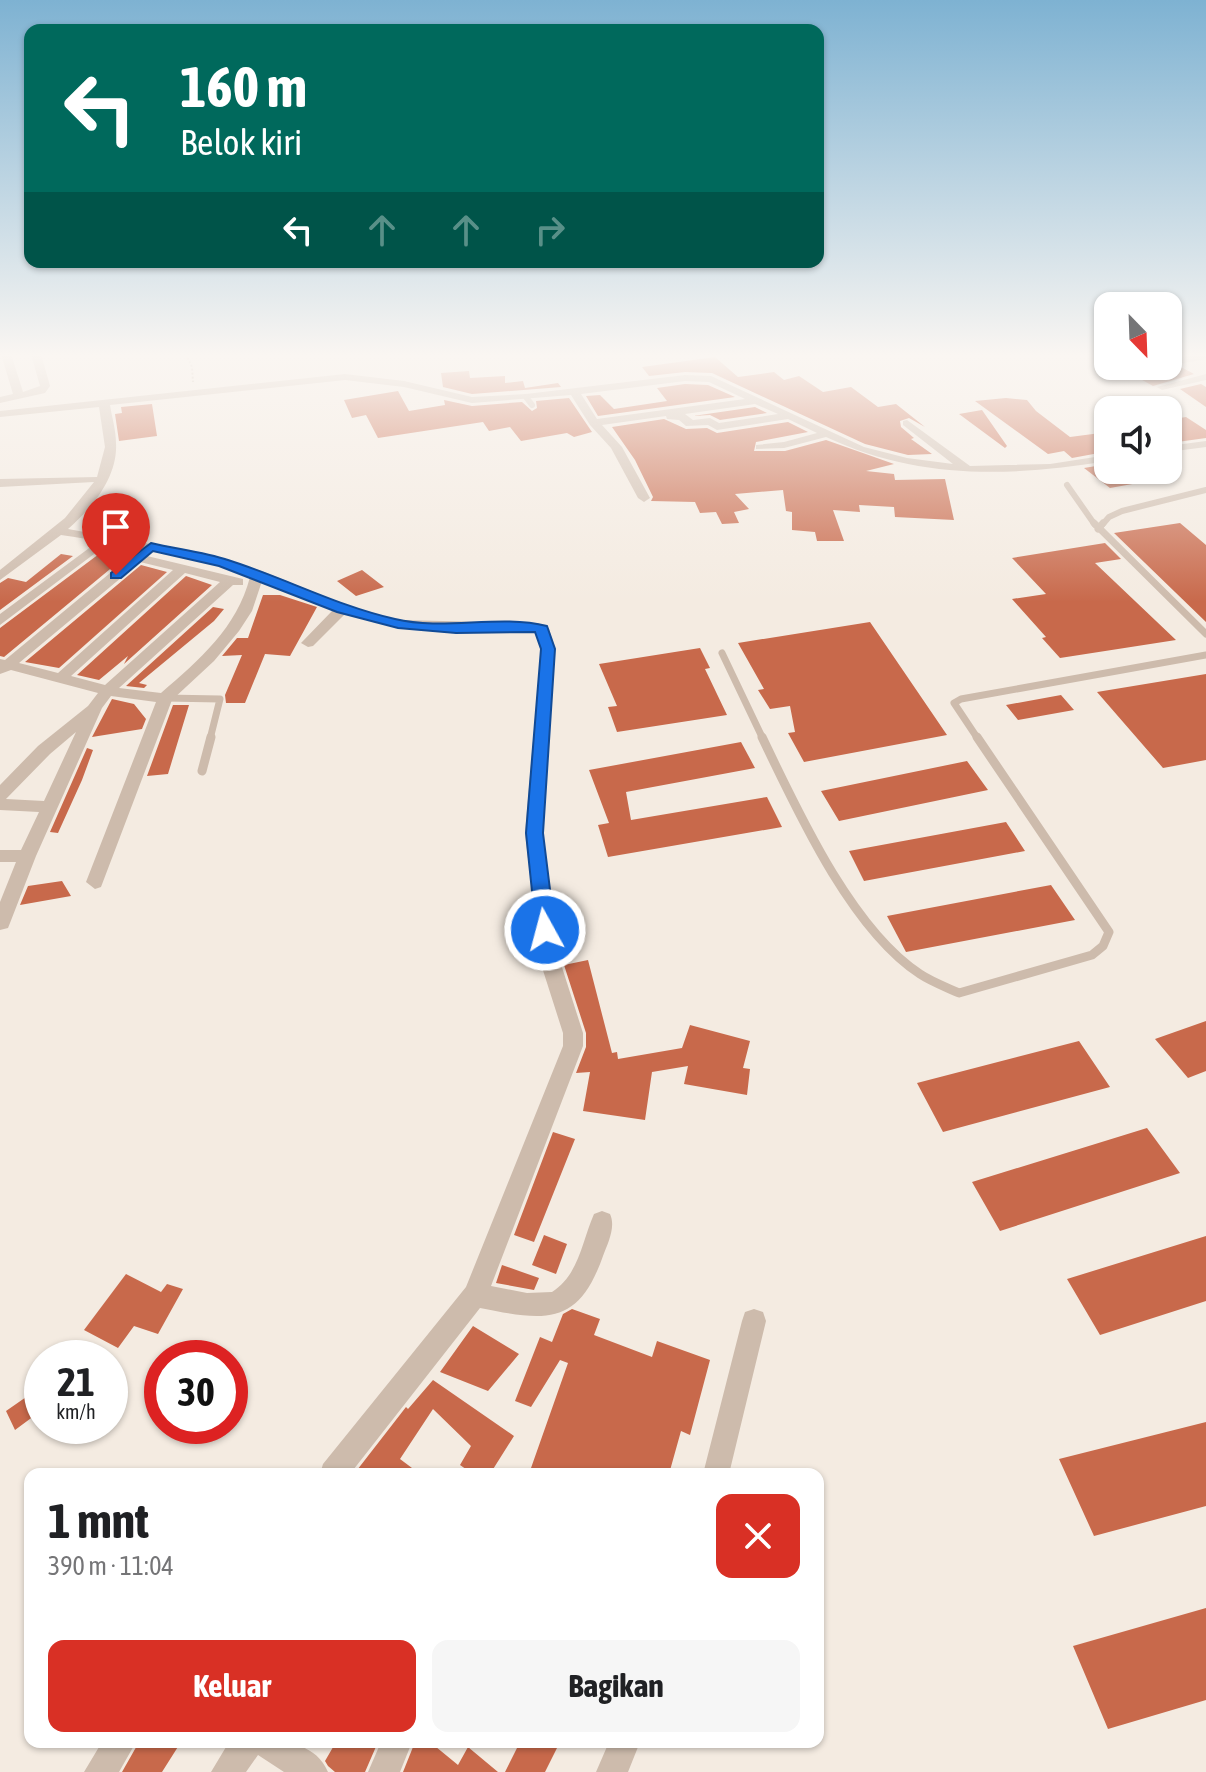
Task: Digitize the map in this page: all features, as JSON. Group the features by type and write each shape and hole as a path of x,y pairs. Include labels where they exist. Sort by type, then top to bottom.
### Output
{"street":[{"path":"0,576 54,535 103,480 111,447 109,437"},
{"path":"607,437 616,447 644,498"},
{"path":"760,447 784,445 815,437"},
{"path":"836,437 860,449 907,461 967,470 1050,467 1094,460"},
{"path":"924,437 967,470"},
{"path":"1182,447 1206,444"},
{"path":"0,483 92,479"},
{"path":"54,535 151,547 223,563 256,580 398,624 456,629 542,629 548,649 534,833 550,961 573,1033 573,1046 475,1295 338,1468"},
{"path":"54,535 230,580 256,580"},
{"path":"0,621 96,547"},
{"path":"3,667 151,547"},
{"path":"61,678 184,567"},
{"path":"1,923 27,856 95,707 107,691 230,580"},
{"path":"95,882 165,698 242,619 256,580"},
{"path":"308,643 342,609"},
{"path":"3,667 107,691 165,698"},
{"path":"0,795 44,750 95,707"},
{"path":"0,804 49,807"},
{"path":"0,856 27,856"},
{"path":"475,1295 542,1306 558,1302 574,1291 597,1241 602,1222"},
{"path":"717,1468 754,1321"},
{"path":"100,1772 117,1748"},
{"path":"227,1772 244,1748"},
{"path":"275,1748 312,1772"},
{"path":"384,1772 394,1748"},
{"path":"612,1772 622,1748"}],"lane":[{"path":"1067,485 1098,529 1206,634"},
{"path":"1098,529 1109,517 1122,511 1206,490"},
{"path":"722,653 826,861 865,920 886,946 921,974 941,988 959,993 1092,955 1103,946 1109,932 954,703 961,699 1206,655"},
{"path":"165,698 220,699 202,771"}],"building":[{"path":"118,437 152,437 119,441"},
{"path":"518,437 546,437 521,441"},
{"path":"619,437 784,437 756,442 754,451 785,451 826,440 894,464 866,471 894,474 895,480 945,479 954,520 895,517 894,507 859,505 860,512 833,510 844,541 817,541 815,532 792,530 792,512 786,511 783,490 735,494 749,509 734,512 739,523 722,524 716,512 700,513 695,502 651,501 653,497 635,460"},
{"path":"849,437 912,437 911,439 932,454 908,455"},
{"path":"990,437 1001,437 1007,446 1005,448"},
{"path":"1024,437 1094,437 1094,454 1072,458 1064,451 1048,454"},
{"path":"1182,437 1206,438 1182,441"},
{"path":"1094,466 1094,476 1084,468"},
{"path":"1105,484 1132,484 1110,488"},
{"path":"1180,523 1206,545 1206,622 1114,533"},
{"path":"1105,543 1121,559 1095,563 1176,640 1060,658 1012,599 1046,594 1012,558"},
{"path":"61,554 73,556 0,610 0,583 8,578 26,582"},
{"path":"99,554 121,560 4,657 0,656 0,628"},
{"path":"141,565 167,572 59,668 25,662"},
{"path":"362,570 384,587 356,596 337,581"},
{"path":"186,576 212,585 124,664 128,656 99,680 77,675"},
{"path":"263,595 280,595 317,607 290,656 265,654 245,703 226,703 225,695 242,655 222,656 237,638 248,638"},
{"path":"213,607 224,609 214,621 139,683 147,685 144,688 126,686"},
{"path":"870,622 947,735 804,762 788,733 795,732 790,706 770,709 758,690 764,689 738,643"},
{"path":"700,648 710,668 705,669 727,715 617,732 608,707 617,706 599,664"},
{"path":"1206,674 1206,760 1163,768 1097,692"},
{"path":"1061,695 1074,710 1018,720 1006,705"},
{"path":"112,699 134,704 146,719 142,729 92,737"},
{"path":"173,705 189,705 168,774 147,776"},
{"path":"741,742 755,768 626,792 631,820 767,797 782,827 608,857 598,825 609,823 589,770"},
{"path":"87,748 93,750 82,780 58,833 50,832"},
{"path":"967,761 988,790 839,821 821,791"},
{"path":"1006,822 1025,851 864,881 849,851"},
{"path":"62,881 71,896 20,905 28,886"},
{"path":"1051,885 1075,920 906,952 887,916"},
{"path":"588,960 612,1053 617,1052 618,1059 682,1048 690,1025 750,1041 743,1068 750,1069 747,1095 684,1084 688,1066 652,1072 645,1120 583,1111 590,1072 576,1073 586,1047 586,1033 564,965"},
{"path":"1206,1021 1206,1071 1188,1078 1155,1039"},
{"path":"1079,1041 1110,1087 943,1132 917,1083"},
{"path":"1147,1128 1180,1173 1000,1231 972,1182"},
{"path":"553,1132 575,1139 534,1242 514,1235"},
{"path":"544,1235 567,1244 556,1274 532,1265"},
{"path":"1206,1236 1206,1301 1100,1335 1067,1279"},
{"path":"502,1265 539,1278 534,1290 496,1283"},
{"path":"126,1274 161,1292 167,1284 183,1289 158,1334 134,1326 124,1340 103,1340 84,1330"},
{"path":"572,1309 600,1319 594,1335 652,1357 657,1341 710,1360 690,1435 681,1431 671,1468 531,1468 568,1363 560,1360 531,1407 515,1401 540,1337 552,1342 563,1314"},
{"path":"473,1326 519,1354 488,1391 440,1372"},
{"path":"433,1380 514,1436 494,1468 464,1468 460,1465 471,1446 433,1409 400,1459 412,1468 359,1468 406,1407 408,1409"},
{"path":"24,1398 24,1423 15,1430 6,1411"},
{"path":"1206,1422 1206,1506 1094,1536 1059,1459"},
{"path":"1206,1608 1206,1700 1108,1729 1073,1646"},
{"path":"136,1748 177,1748 162,1772 122,1772"},
{"path":"333,1748 375,1748 365,1772 335,1772 325,1761"},
{"path":"413,1748 437,1748 458,1765 469,1748 498,1772 403,1772"},
{"path":"517,1748 557,1748 545,1772 505,1772"}],"route":[{"path":"116,575 151,547 223,563 342,609 398,624 456,629 528,626 542,629 548,649 539,734 534,833 545,930"}]}
